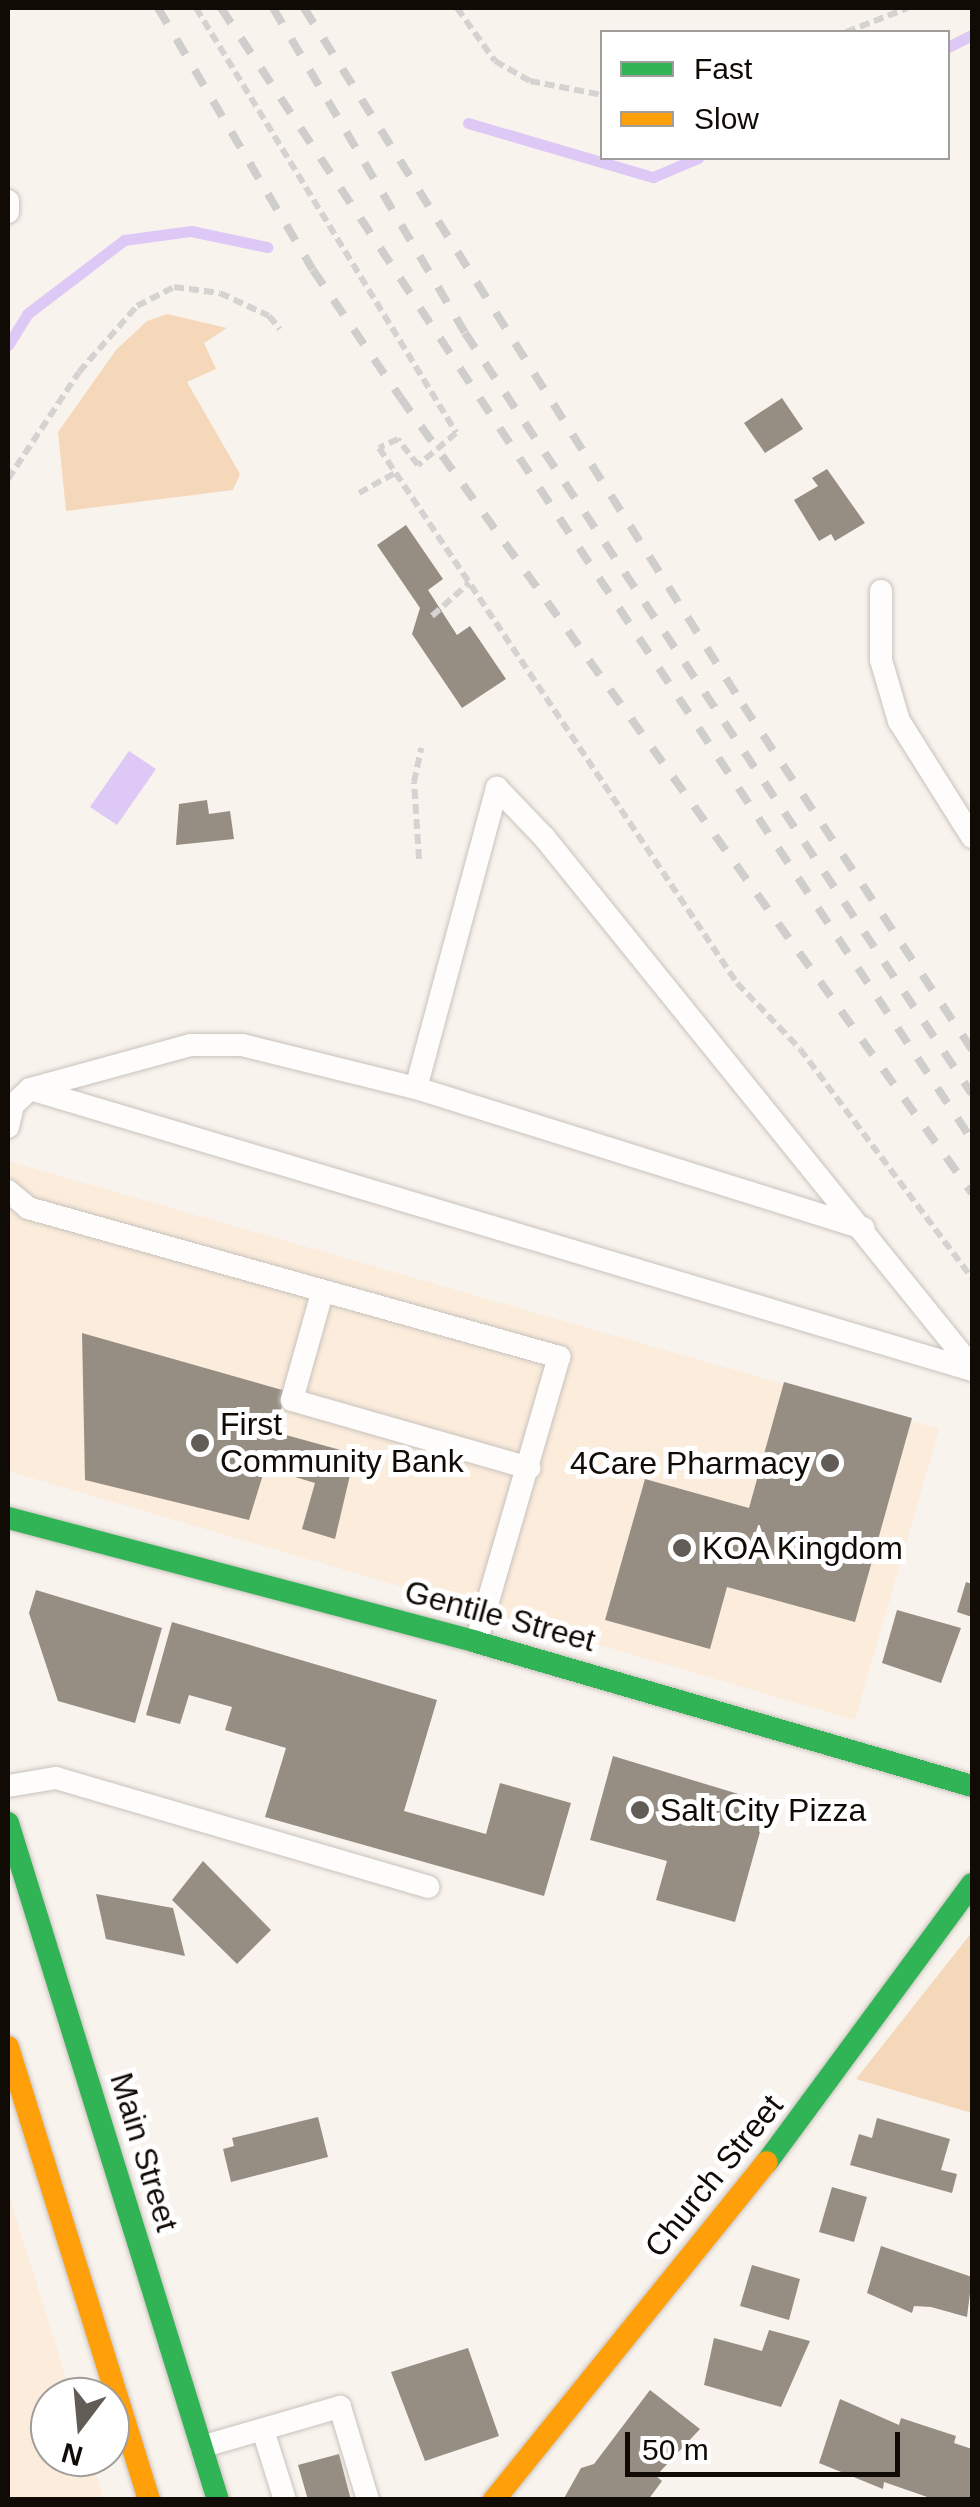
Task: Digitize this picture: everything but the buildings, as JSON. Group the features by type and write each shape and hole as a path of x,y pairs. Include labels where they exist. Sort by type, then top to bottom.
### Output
{"main road":[{"name":"Gentile Street","path":"8,1518 476,1642 972,1786"},
{"name":"Main Street","path":"8,1823 168,2400 201,2447 218,2500"},
{"name":"Church Street","path":"494,2500 815,2102 972,1884"},
{"path":"8,2047 105,2377"},
{"path":"130,2449 150,2497"}],"lane":[{"path":"8,201 8,212"},
{"path":"881,591 880,660 898,721 972,837"},
{"path":"416,1088 497,788 864,1228 972,1369"},
{"path":"8,1127 13,1105 30,1089 191,1045 242,1046 416,1088 864,1228"},
{"path":"30,1089 972,1369"},
{"path":"8,1190 28,1208 560,1357 528,1468 507,1519 476,1642"},
{"path":"322,1293 292,1400 528,1468"},
{"path":"8,1786 56,1778 428,1887"},
{"path":"130,2411 168,2400"},
{"path":"201,2447 340,2407 361,2493"},
{"path":"262,2430 285,2500"}],"path":[{"path":"196,8 344,259 456,433 418,465 398,439 379,448 737,984 800,1049 972,1278"},
{"path":"456,8 495,60 530,81 600,95"},
{"path":"851,30 908,8"},
{"path":"8,479 79,372 138,306 174,287 220,292 269,316 280,329"},
{"path":"359,493 395,473"},
{"path":"432,616 469,583"},
{"path":"418,858 414,782 421,748"}],"shaded area":[{"path":"167,314 227,328 204,343 216,369 187,382 240,474 233,490 66,511 58,432 116,350 147,321"},
{"path":"129,751 156,769 117,825 90,807"},
{"path":"8,1161 939,1429 855,1720 8,1471"},
{"path":"972,1932 972,2113 856,2079"},
{"path":"8,2192 66,2377 30,2377 30,2477 97,2477 104,2499 8,2499"}],"waterway":[{"path":"950,46 972,35"},
{"path":"468,123 653,177 693,160"},
{"path":"8,345 27,314 124,240 191,231 267,247"}],"railway":[{"path":"158,8 313,270 400,397 972,1193"},
{"path":"221,8 972,1140"},
{"path":"273,8 465,333 972,1094"},
{"path":"304,8 743,705 972,1050"}],"traffic: fast":[{"path":"8,1518 476,1642 972,1786"},
{"path":"8,1823 218,2500"},
{"path":"767,2162 972,1884"}],"traffic: slow":[{"path":"8,2047 149,2500"},
{"path":"494,2500 767,2162"}],"place":[{"name":"First Community Bank","path":"200,1443"},
{"name":"4Care Pharmacy","path":"830,1463"},
{"name":"KOA Kingdom","path":"682,1548"},
{"name":"Salt City Pizza","path":"640,1810"}]}
